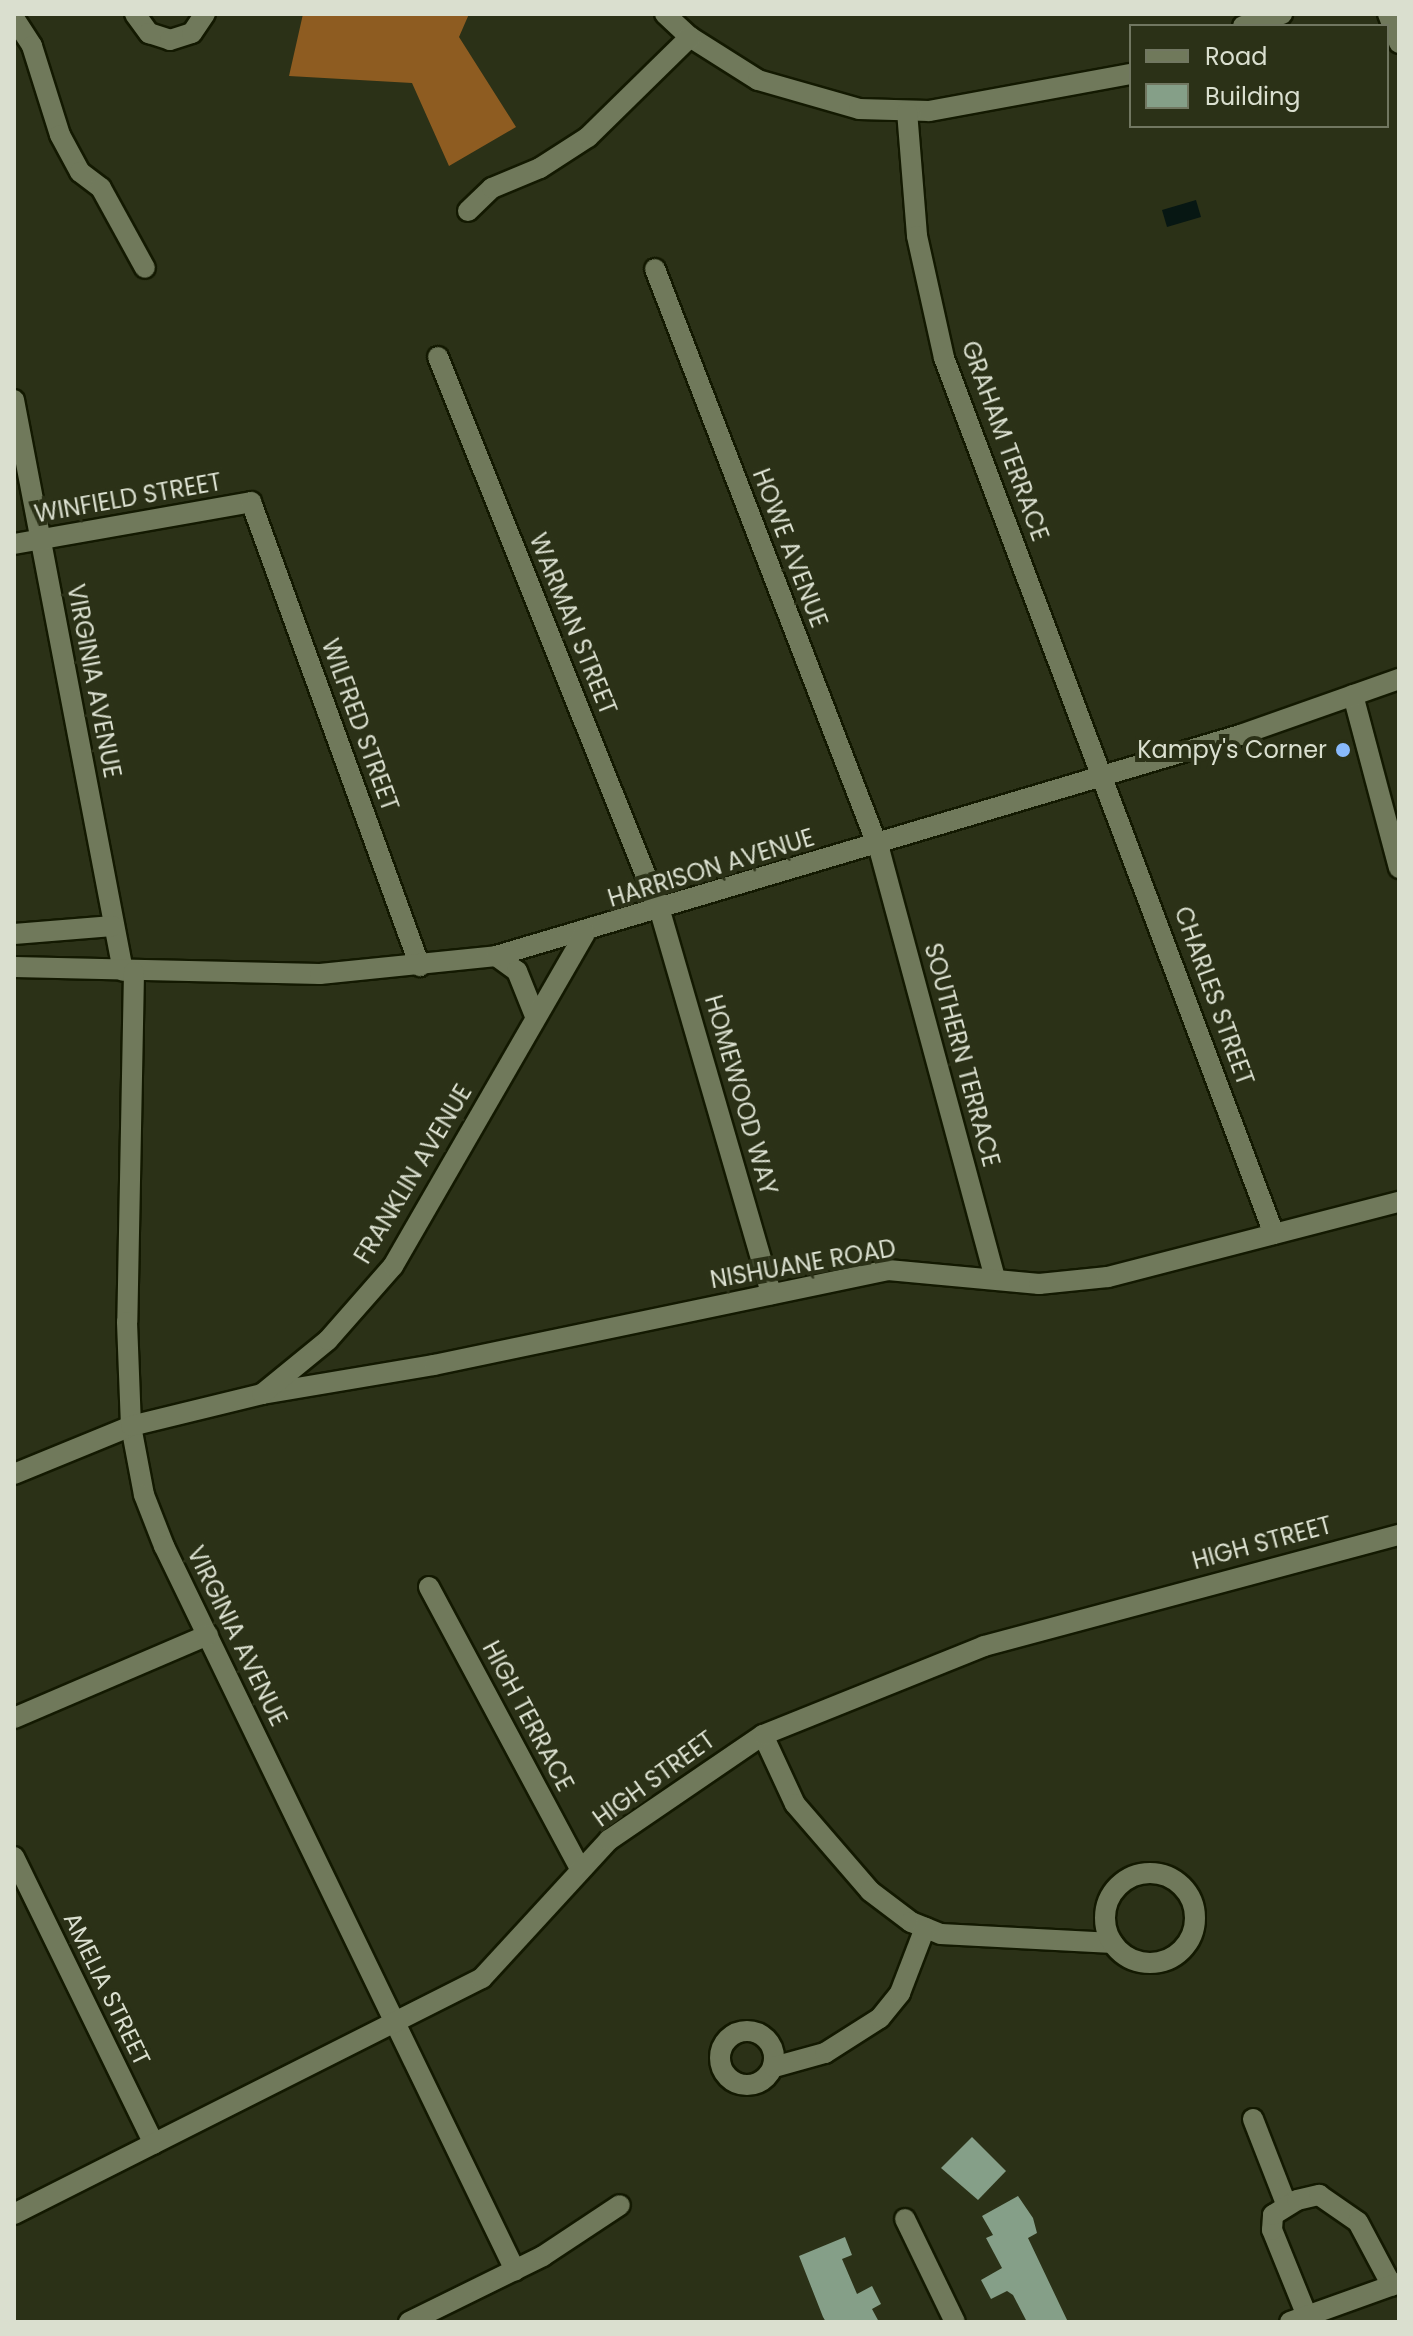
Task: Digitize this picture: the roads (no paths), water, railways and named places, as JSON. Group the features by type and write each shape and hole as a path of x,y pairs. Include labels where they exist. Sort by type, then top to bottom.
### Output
{"street":[{"path":"135,14 149,33 170,40 192,33 205,14"},
{"path":"665,14 690,37 728,64 791,93 859,109 907,111 1129,74"},
{"path":"1250,24 1282,14"},
{"path":"1388,14 1399,43"},
{"path":"14,18 32,46 60,135 80,172 101,188 145,268"},
{"path":"468,211 492,188 540,168 588,137 690,37"},
{"name":"GRAHAM TERRACE","path":"907,111 917,236 944,358 1106,776"},
{"name":"HOWE AVENUE","path":"655,269 878,845"},
{"name":"WARMAN STREET","path":"438,357 660,911"},
{"name":"VIRGINIA AVENUE","path":"14,400 113,926 128,971 127,1322 131,1426 144,1495 208,1635 515,2270"},
{"name":"WINFIELD STREET","path":"14,544 251,502"},
{"name":"WILFRED STREET","path":"251,502 420,966"},
{"name":"HARRISON AVENUE","path":"14,967 320,974 496,956 660,911 1106,776 1399,679"},
{"path":"1353,695 1399,868"},
{"name":"CHARLES STREET","path":"1106,776 1274,1234"},
{"name":"SOUTHERN TERRACE","path":"878,845 995,1279"},
{"name":"HOMEWOOD WAY","path":"660,911 771,1294"},
{"path":"14,934 113,926"},
{"name":"FRANKLIN AVENUE","path":"14,1474 131,1426 262,1394 328,1340 393,1266 585,933"},
{"path":"496,956 517,971 535,1016"},
{"name":"NISHUANE ROAD","path":"262,1394 434,1365 888,1270 1039,1284 1108,1277 1399,1202"},
{"name":"HIGH STREET","path":"14,2214 482,1978 609,1840 763,1735 984,1646 1399,1535"},
{"name":"HIGH TERRACE","path":"429,1587 581,1870"},
{"path":"14,1718 208,1635"},
{"path":"763,1735 795,1804 826,1843 870,1891 925,1928 941,1934 1113,1943 1141,1963 1177,1955 1193,1932 1190,1896 1160,1874 1132,1877 1120,1884 1106,1909 1113,1943"},
{"name":"AMELIA STREET","path":"14,1857 154,2144"},
{"path":"774,2067 825,2053 880,2018 900,1993 925,1928"},
{"path":"1253,2119 1287,2206"},
{"path":"1319,2195 1358,2222 1396,2285 1298,2319 1272,2230 1273,2215 1287,2206 1319,2195"},
{"path":"409,2322 515,2270 620,2205"},
{"path":"905,2219 955,2322"}],"place":[{"name":"Kampy's Corner","path":"1343,750"}]}
